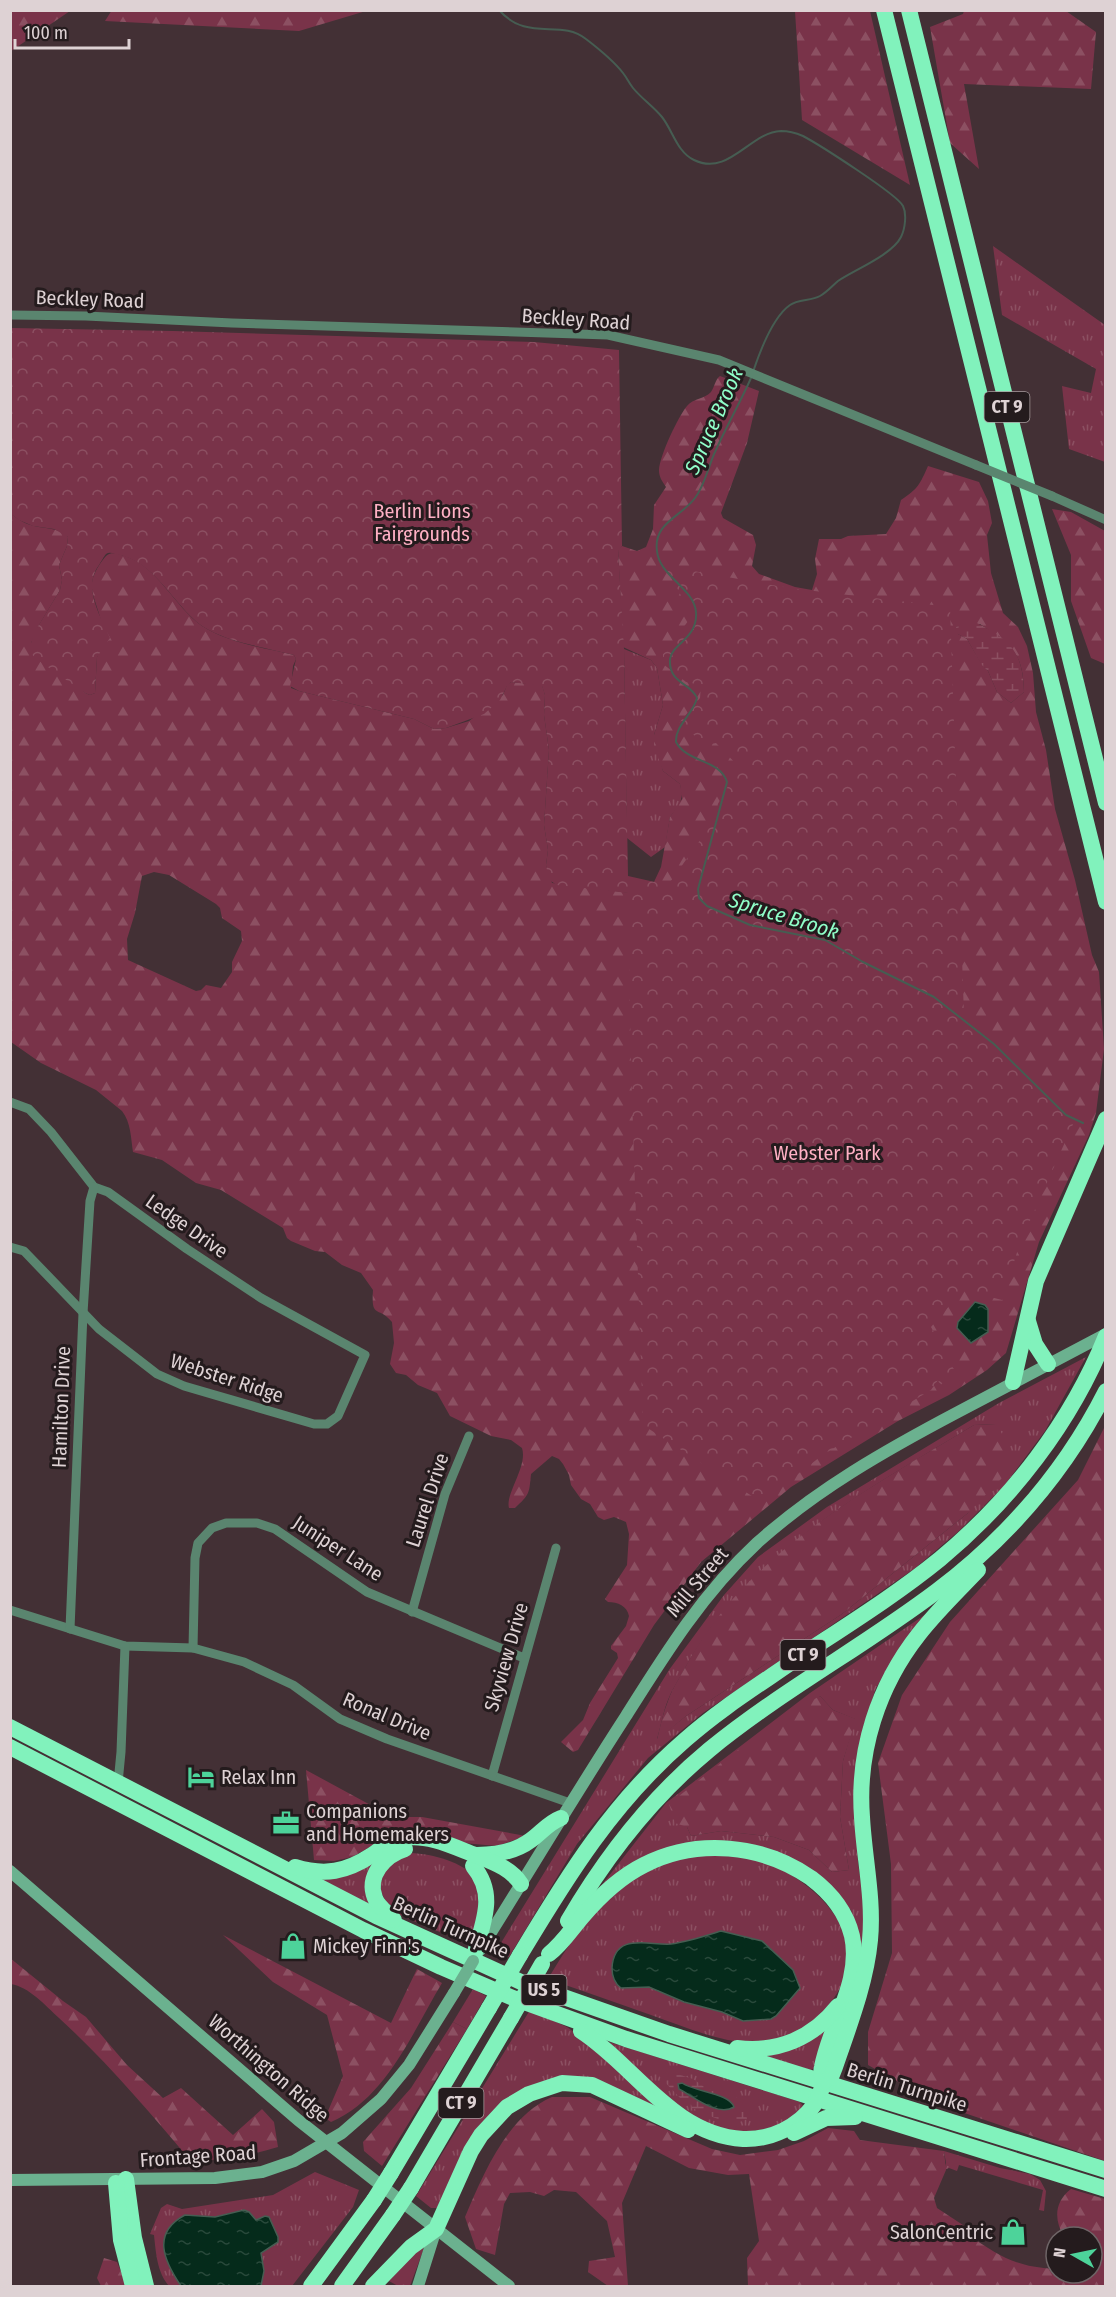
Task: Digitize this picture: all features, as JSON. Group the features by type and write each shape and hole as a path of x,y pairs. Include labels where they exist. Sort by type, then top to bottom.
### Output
{"highway":[{"name":"CT 9","path":"884,10 1106,902"},
{"name":"CT 9","path":"909,10 1106,802"},
{"path":"1013,1382 1027,1315 1040,1270 1106,1119"},
{"path":"1027,1315 1035,1344 1048,1364"},
{"name":"CT 9","path":"311,2286 374,2200 581,1856 614,1812 682,1742 719,1713 903,1587 966,1536 1004,1498 1033,1463 1061,1421 1093,1364 1106,1335"},
{"name":"CT 9","path":"342,2286 411,2188 545,1959 610,1855 644,1812 683,1773 744,1724 936,1592 979,1557 1019,1517 1065,1459 1106,1391"},
{"path":"823,2082 831,2077 836,2067 862,1983 869,1948 871,1912 861,1801 865,1751 873,1718 886,1685 912,1643 1000,1546 1019,1517"},
{"name":"Berlin Turnpike","path":"10,1727 403,1930 521,1982 595,2010 1106,2170"},
{"name":"Berlin Turnpike","path":"10,1748 384,1940 477,1983 560,2017 1106,2189"},
{"path":"403,1930 380,1906 374,1895 376,1874 387,1858 399,1851 420,1848 474,1860 517,1848 532,1840 546,1826 561,1818"},
{"path":"277,1865 318,1873 337,1872 356,1865 391,1843 411,1838 431,1840 474,1860 508,1882 521,1884"},
{"path":"545,1959 606,1892 645,1864 673,1853 714,1848 745,1850 770,1857 795,1868 821,1886 842,1909 851,1931 854,1956 851,1976 822,2067 823,2082 817,2099 801,2119 778,2133"},
{"path":"473,1961 482,1939 487,1896 474,1860"},
{"path":"703,2044 753,2050 780,2046 797,2040 821,2025 844,1998"},
{"path":"560,2017 606,2049 653,2095 679,2115 695,2125 721,2135"},
{"path":"373,2286 411,2247 436,2229 471,2151 487,2128 512,2103 546,2087 567,2083 592,2085 687,2130 705,2135 751,2139 778,2133 794,2133 817,2121 834,2116 881,2119"},
{"path":"121,2179 121,2240 133,2286"},
{"path":"121,2179 146,2286"},
{"path":"373,2286 390,2286"}],"main road":[{"name":"Mill Street","path":"482,1939 521,1884 570,1803 691,1617 719,1582 748,1552 793,1513 845,1475 1013,1382 1106,1335"},
{"name":"Worthington Ridge","path":"10,1871 327,2143 509,2286"},
{"name":"Frontage Road","path":"10,2180 207,2179 255,2174 294,2161 327,2143 362,2117 392,2087 415,2056 473,1961"},
{"path":"418,2286 436,2229"}],"street":[{"name":"Beckley Road","path":"10,315 608,335 719,360 1106,520"},
{"name":"Ledge Drive","path":"10,1102 29,1109 51,1132 94,1187 108,1192 187,1249 261,1298 366,1355"},
{"name":"Hamilton Drive","path":"70,1629 82,1313 90,1201 94,1187"},
{"name":"Webster Ridge","path":"10,1247 24,1251 82,1313 157,1374 184,1386 314,1424 327,1424 338,1416 366,1355"},
{"name":"Laurel Drive","path":"412,1612 445,1494 469,1436"},
{"name":"Juniper Lane","path":"192,1648 195,1558 198,1543 212,1528 226,1523 256,1523 275,1528 367,1592 524,1658"},
{"name":"Skyview Drive","path":"492,1776 556,1548"},
{"name":"Ronal Drive","path":"10,1610 125,1646 192,1648 244,1662 293,1685 340,1719 387,1739 570,1803"},
{"path":"118,1783 125,1646"}],"green space":[{"path":"11,10 70,10 70,11 11,51"},
{"path":"112,10 366,11 299,31 105,21"},
{"path":"795,11 870,11 910,185 802,120"},
{"path":"964,11 1066,11 1096,32 1091,89 964,84 979,169 950,143 930,27 963,14"},
{"path":"993,246 1105,325 1105,462 1069,449 1062,386 1091,393 1096,369 1002,315"},
{"path":"11,328 534,342 619,350 622,546 618,550 624,649 628,876 668,885 703,836 715,809 739,767 716,743 706,745 679,723 700,698 701,685 686,682 663,664 663,654 692,616 665,566 789,588 950,607 964,1016 1074,1122 1020,1243 1002,1300 963,1290 931,1327 957,1375 940,1385 938,1380 931,1390 824,1454 761,1502 643,1425 631,1067 628,893 557,885 549,880 544,825 549,750 544,715 545,695 542,686 511,682 500,700 484,714 446,728 434,729 414,719 299,691 290,686 296,659 294,655 235,641 212,632 191,617 162,584 141,565 129,558 107,553 94,574 92,583 98,612 110,638 97,657 95,693 90,695 85,693 30,653 34,633 60,590 62,580 59,565 67,546 68,537 54,529 33,526 11,514"},
{"name":"Webster Park","path":"720,376 759,391 747,443 721,513 723,518 753,535 756,545 752,566 759,574 795,587 812,590 817,574 815,559 819,539 886,534 896,518 901,500 918,486 928,466 979,482 988,501 992,523 987,535 991,573 1003,613 1018,627 1027,646 1033,673 1036,712 1046,750 1055,809 1075,880 1092,955 1099,972 1104,1049 1096,1113 1089,1135 1039,1242 1006,1353 987,1370 949,1395 898,1421 791,1487 701,1562 654,1625 578,1750 573,1752 561,1742 583,1720 590,1703 618,1658 611,1646 626,1626 629,1616 622,1605 608,1602 605,1599 627,1565 629,1534 626,1522 614,1517 604,1520 598,1517 590,1504 581,1499 571,1485 563,1464 552,1456 531,1474 529,1490 524,1500 515,1508 509,1508 510,1495 522,1463 522,1448 511,1440 491,1436 450,1416 437,1393 418,1385 406,1375 396,1373 390,1364 394,1343 392,1322 374,1309 373,1290 361,1273 342,1265 325,1252 315,1251 291,1241 287,1238 283,1228 221,1190 196,1183 162,1160 133,1152 129,1125 122,1111 96,1090 41,1063 11,1042 11,514 28,524 56,530 68,537 67,546 59,565 62,580 60,590 31,643 85,693 90,695 95,693 97,657 107,633 95,601 92,583 102,561 107,555 114,553 137,561 147,569 192,618 212,632 247,644 294,655 296,659 291,688 299,691 414,719 434,729 469,721 503,695 507,685 511,682 542,685 545,695 544,715 549,750 544,825 548,850 546,865 552,883 631,893 654,882 661,867 670,817 682,799 680,784 663,771 654,746 654,735 663,705 657,668 651,660 623,647 618,549 622,546 637,551 646,547 653,529 654,505 666,487 659,470 670,436 687,406 692,401 708,394","holes":["980,624 1008,645 1018,659 1024,692 1011,703 997,692 988,671 967,639 958,634 956,627","154,872 169,875 216,904 220,908 222,918 241,931 242,941 232,962 232,972 221,988 206,985 196,991 128,960 127,939 142,876","988,1309 988,1332 958,1322 966,1314"]},
{"path":"1052,509 1071,512 1105,531 1105,664 1091,658 1071,601 1071,555"},
{"path":"973,621 1005,640 1017,656 1021,666 1024,692 1011,703 997,692 988,671 981,664 967,639 956,633 956,627"},
{"path":"624,649 651,660 657,668 663,705 654,735 663,771 680,784 682,794 680,804 670,817 665,847 651,857 627,838"},
{"path":"1086,1357 1045,1431 1004,1486 959,1531 914,1569 703,1713 648,1758 577,1844 509,1957 496,1951 669,1670 724,1595 758,1557 827,1507 999,1403","holes":["996,1424 968,1513 842,1614 686,1716 657,1739 672,1692 711,1627 742,1590 776,1558 813,1528 892,1474 974,1425"]},
{"path":"996,1424 1007,1442 1007,1458 1003,1477 968,1513 842,1614 686,1716 657,1740 672,1691 713,1624 743,1588 777,1556 814,1526 893,1473 974,1425"},
{"path":"1105,1426 1105,2161 938,2104 868,2065 868,2032 892,1953 891,1864 878,1763 902,1695 950,1622 1078,1480"},
{"path":"942,1603 898,1653 876,1688 863,1728 854,1794 858,1862 867,1925 861,1952 851,1910 796,1861 764,1847 733,1842 601,1886 666,1803 810,1693","holes":["820,1696 833,1710 855,1719 843,1761 840,1817 849,1870 832,1872 809,1850 774,1837 721,1831 691,1836 687,1827"]},
{"path":"820,1696 833,1710 856,1719 843,1761 840,1817 849,1870 832,1872 809,1850 774,1837 721,1831 691,1836 687,1827 675,1823 669,1804 761,1733"},
{"path":"306,1770 376,1808 378,1817 422,1817 526,1836 497,1846 463,1843 426,1830 400,1830 352,1857 334,1861 314,1860"},
{"path":"410,1853 447,1860 464,1868 478,1879 479,1920 466,1943 390,1909 380,1890 382,1876 389,1864"},
{"path":"715,1853 754,1859 777,1867 815,1893 830,1909 841,1926 847,1945 848,1965 841,1986 827,2007 810,2024 788,2037 774,2041 759,2043 727,2040 548,1979 578,1932 616,1889 647,1869 663,1863"},
{"path":"375,1858 369,1904 320,1881"},
{"path":"223,1935 391,2023 417,1969 442,1983 409,2042 383,2081 350,2111 331,2122 325,2118 343,2076 327,2015 273,1982"},
{"path":"10,1958 86,2017 127,2065 163,2098 181,2088 233,2135 262,2109 274,2122 278,2147 234,2158 189,2159 126,2086 76,2034 36,1997 11,1984"},
{"path":"473,1989 486,1996 467,2029 453,2022"},
{"path":"530,2010 567,2027 594,2046 669,2114 591,2080 496,2113 441,2208 431,2208 416,2196"},
{"path":"453,2022 467,2029 382,2166 364,2151 363,2142 411,2088"},
{"path":"826,2029 814,2068 811,2070 758,2055"},
{"path":"609,2042 800,2102 804,2107 777,2126 744,2131 722,2128 700,2120 680,2107 642,2075"},
{"path":"663,2073 674,2073 693,2079 706,2088 736,2097 747,2119 741,2122 727,2121 692,2108 691,2104 683,2101 659,2076"},
{"path":"552,2097 590,2097 712,2149 740,2155 778,2150 804,2141 828,2128 854,2131 860,2140 944,2151 946,2170 934,2198 937,2208 969,2229 968,2235 999,2254 1018,2263 1044,2268 1044,2285 1104,2285 1104,2225 1058,2225 1057,2212 1061,2200 1071,2189 1105,2199 1105,2286 748,2286 747,2258 759,2241 749,2174 728,2175 689,2168 646,2146 622,2203 628,2286 608,2286 588,2272 589,2261 615,2257 607,2221 576,2192 554,2190 544,2196 530,2192 510,2193 504,2204 495,2255 476,2249 465,2217 498,2148 509,2132 536,2106"},
{"path":"944,2151 1000,2168 1030,2174 1040,2180 1046,2191 1044,2211 1039,2210 1043,2190 959,2165 957,2171 949,2168 944,2170 946,2163"},
{"path":"315,2172 359,2190 353,2207 292,2286 261,2286 264,2271 261,2253 278,2242 277,2235 268,2217 256,2220 244,2210 215,2217 185,2215 174,2222 164,2239 164,2248 170,2267 181,2286 169,2286 165,2281 156,2255 154,2235 150,2234 161,2208 167,2204 182,2209 273,2195"},
{"path":"417,2247 424,2248 410,2286 398,2286 389,2281 384,2282"},
{"path":"104,2258 117,2262 127,2286 101,2286 97,2278"}],"water":[{"path":"975,1302 985,1305 988,1309 988,1332 971,1343 957,1328 958,1322"},
{"path":"721,1931 762,1941 793,1970 800,1988 776,2016 771,2019 743,2021 722,2012 684,2002 649,1987 621,1988 614,1979 612,1968 614,1956 626,1945 634,1943 671,1944"},
{"path":"682,2083 726,2099 734,2107 721,2110 706,2105 679,2089 678,2084"},
{"path":"244,2210 256,2220 265,2216 269,2217 278,2237 278,2242 261,2253 264,2271 261,2286 181,2286 170,2267 164,2248 164,2239 174,2222 185,2215 215,2217"}],"waterway":[{"name":"Spruce Brook","path":"499,10 521,26 566,30 586,39 619,68 636,92 662,117 683,152 694,160 707,164 718,163 729,159 770,133 792,132 803,136 856,170 887,191 903,206 904,226 896,244 881,256 838,281 820,296 790,305 772,327 753,372"},
{"name":"Spruce Brook","path":"751,378 719,443 698,493 689,505 669,521 659,534 657,541 659,560 689,596 696,612 693,628 672,653 670,659 670,667 676,678 697,698 692,710 678,730 676,742 688,754 718,769 727,782 698,889 699,898 707,906 750,925 825,940 863,962 934,997 994,1044 1066,1115 1083,1123"}],"place":[{"name":"Relax Inn","path":"201,1777"},
{"name":"Companions and Homemakers","path":"286,1823"},
{"name":"Mickey Finn's","path":"293,1946"},
{"name":"SalonCentric","path":"1013,2232"}],"park label":[{"name":"Berlin Lions Fairgrounds","path":"422,522"}]}
